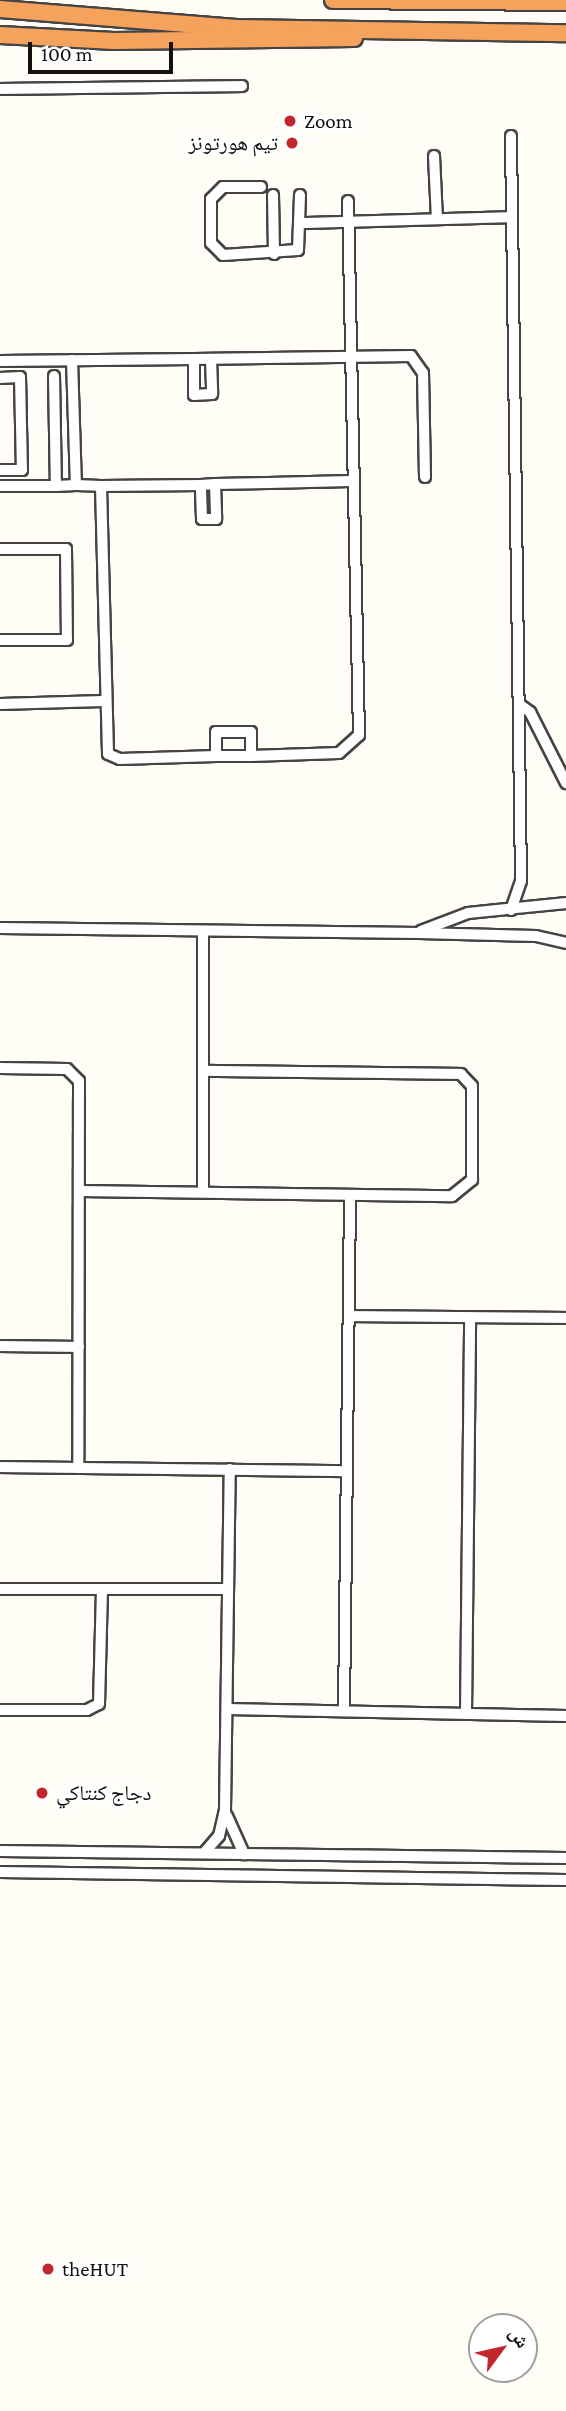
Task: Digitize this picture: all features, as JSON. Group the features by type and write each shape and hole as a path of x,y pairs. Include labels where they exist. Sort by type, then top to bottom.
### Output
{"highway":[{"path":"333,0 566,2"},
{"path":"0,9 236,28 566,35"},
{"path":"0,35 322,42 385,31"}],"street":[{"path":"0,89 242,86"},
{"path":"511,136 521,881 511,910"},
{"path":"434,156 437,219"},
{"path":"261,187 223,187 211,199 211,243 223,255 274,254 298,250 302,223 300,195"},
{"path":"273,195 274,254"},
{"path":"101,486 104,744 113,758 339,753 359,735 351,481 348,201"},
{"path":"302,223 511,217"},
{"path":"0,361 211,359 401,353 419,363 425,477"},
{"path":"194,359 194,395 203,395 212,394 211,359"},
{"path":"72,360 76,376 76,485"},
{"path":"50,361 54,376 55,486"},
{"path":"54,376 76,376"},
{"path":"0,377 20,377 22,470 0,470"},
{"path":"55,468 76,469"},
{"path":"0,486 351,481"},
{"path":"201,485 202,519 216,519 215,484"},
{"path":"0,549 66,549 67,627 67,640 0,640"},
{"path":"0,704 103,701"},
{"path":"519,704 530,712 566,783"},
{"path":"216,756 216,732 251,732 251,756"},
{"path":"419,933 468,913 566,903"},
{"path":"0,928 536,936 566,943"},
{"path":"203,932 203,1192"},
{"path":"0,1068 67,1069 78,1077 78,1468"},
{"path":"80,1191 452,1196 467,1189 473,1175 468,1079 457,1073 203,1071"},
{"path":"344,1712 350,1195"},
{"path":"349,1316 566,1318"},
{"path":"466,1714 470,1317"},
{"path":"0,1346 79,1347"},
{"path":"0,1467 347,1471"},
{"path":"204,1853 219,1836 225,1810 230,1469"},
{"path":"0,1589 228,1589"},
{"path":"0,1710 87,1710 99,1704 102,1590"},
{"path":"227,1709 566,1716"},
{"path":"225,1810 243,1854"},
{"path":"0,1851 566,1858"},
{"path":"0,1872 566,1880"}],"place":[{"name":"Zoom","path":"290,121"},
{"name":"تيم هورتونز","path":"292,143"},
{"name":"دجاج كنتاكي","path":"42,1793"},
{"name":"theHUT","path":"48,2269"}]}
